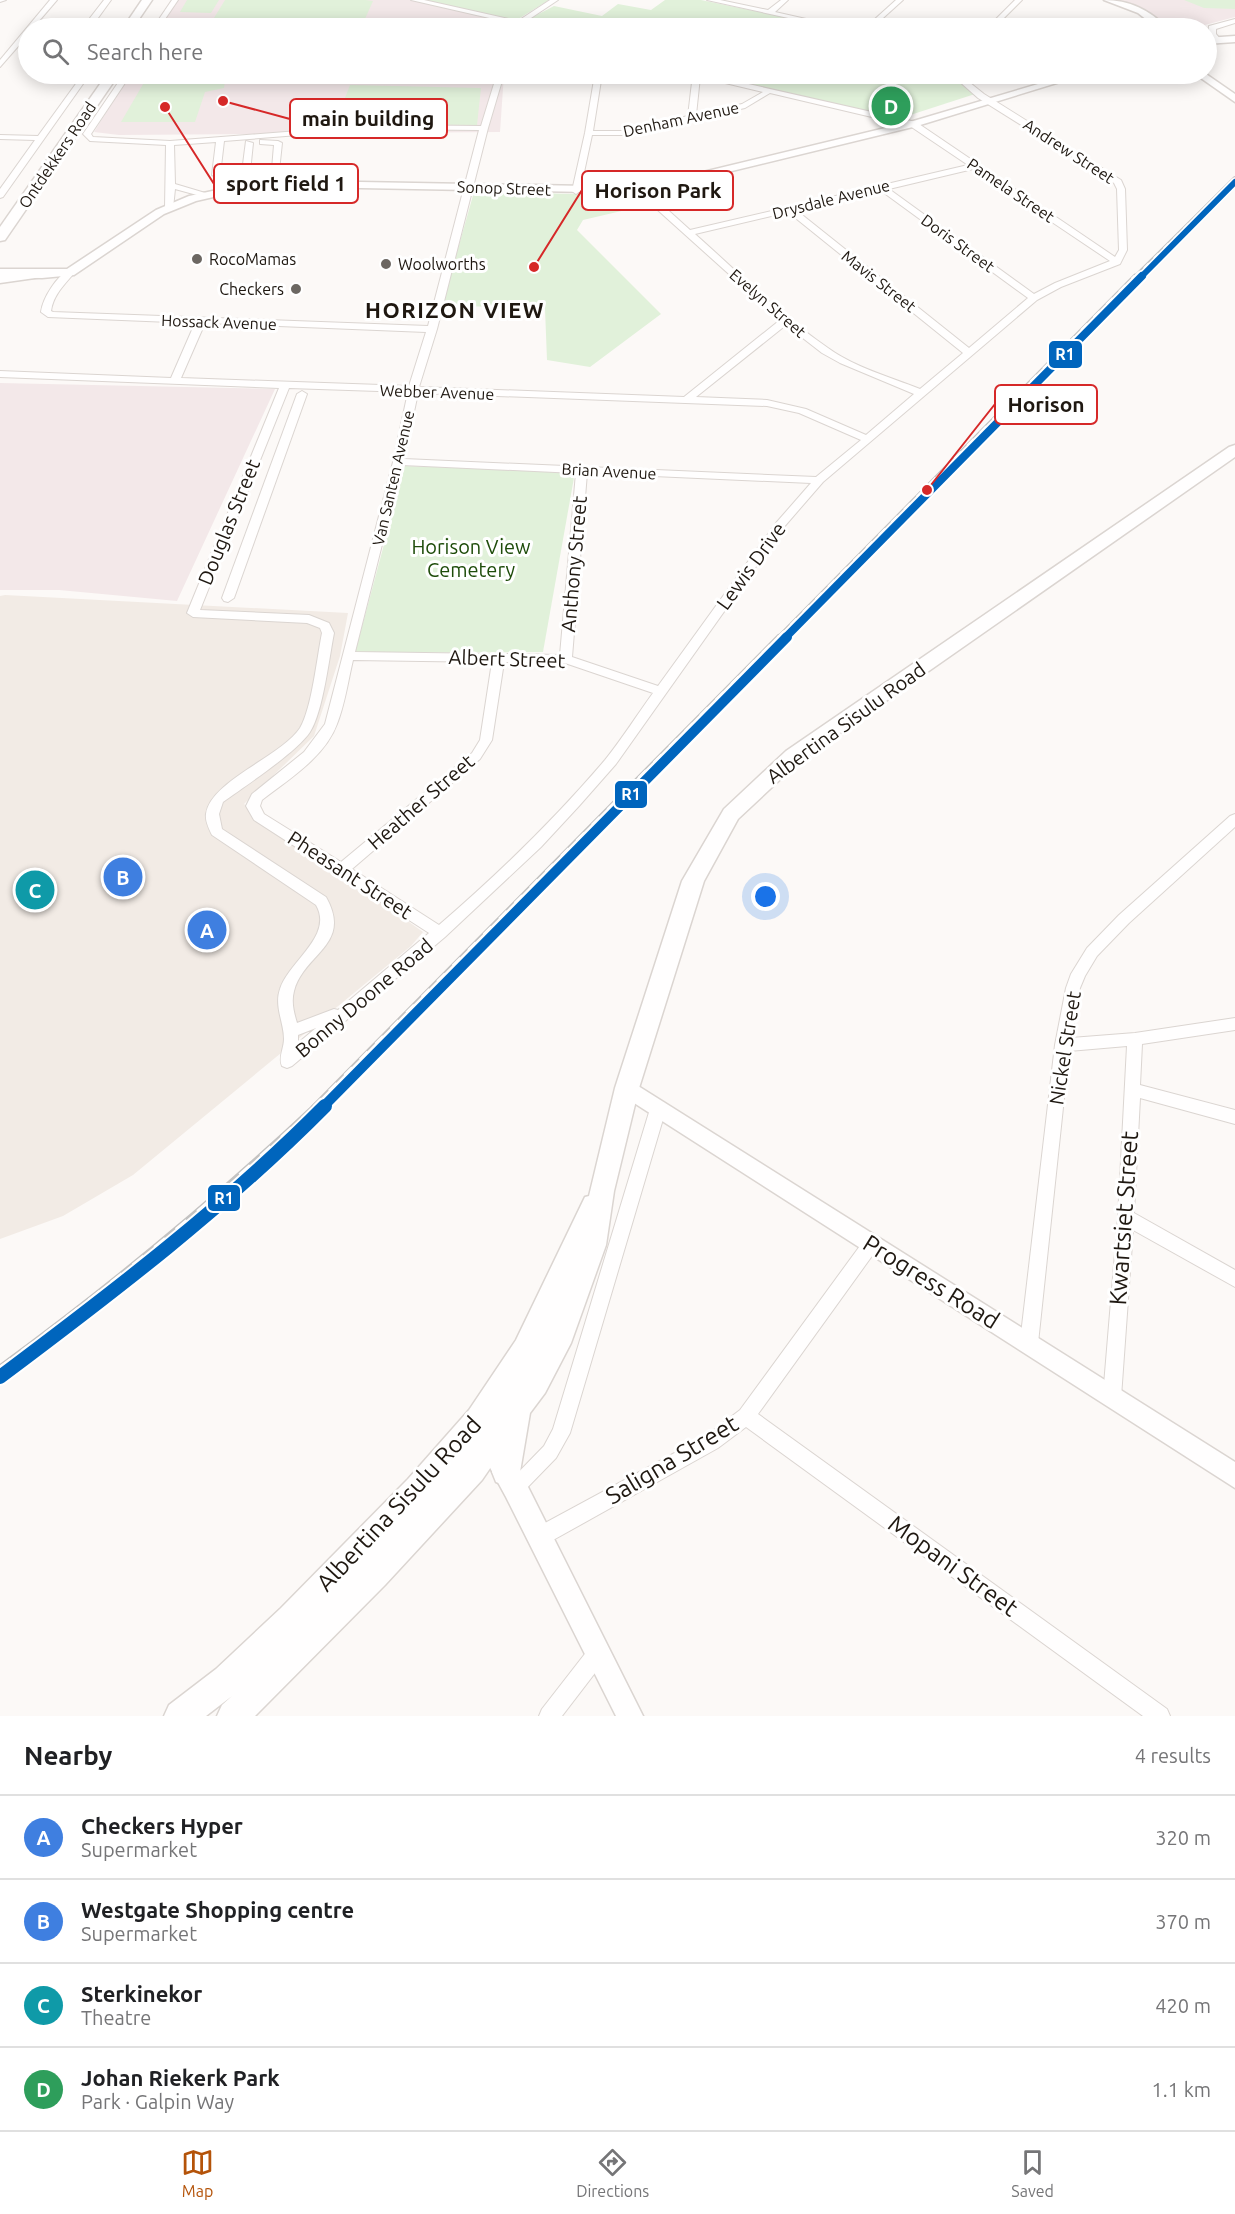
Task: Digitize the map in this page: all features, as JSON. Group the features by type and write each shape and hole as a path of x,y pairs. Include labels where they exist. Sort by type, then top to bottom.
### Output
{"main road":[{"path":"135,18 147,0"},
{"path":"150,18 162,0"},
{"name":"Ontdekkers Road","path":"0,213 90,84"},
{"name":"Ontdekkers Road","path":"1,237 105,84"},
{"path":"2,270 37,272"},
{"name":"Albertina Sisulu Road","path":"233,1716 495,1460 518,1409 535,1384 562,1334 577,1296 593,1245 602,1191 627,1088 693,880 731,814 793,756 1235,450"},
{"name":"Albertina Sisulu Road","path":"495,1460 514,1368 540,1323 574,1240 602,1191"},
{"name":"Albertina Sisulu Road","path":"180,1716 254,1657 403,1504 495,1460"}],"street":[{"path":"39,18 54,0"},
{"path":"94,18 108,0"},
{"path":"163,18 175,0"},
{"path":"414,0 485,18"},
{"path":"529,18 555,0"},
{"path":"710,0 794,18"},
{"path":"769,13 785,0"},
{"path":"879,18 900,0"},
{"path":"1000,18 1019,0"},
{"path":"1109,0 1136,8 1149,18"},
{"path":"1217,28 1235,21"},
{"path":"1217,40 1235,39"},
{"path":"0,65 18,43"},
{"path":"1217,81 1235,98"},
{"name":"Ontdekkers Road","path":"0,195 79,84"},
{"name":"Ontdekkers Road","path":"120,84 87,134 90,139 170,143"},
{"name":"Van Santen Avenue","path":"259,817 253,806 257,797 316,750 325,739 332,724 398,462 413,391 498,84"},
{"path":"576,188 589,133 596,84"},
{"path":"692,118 695,84"},
{"path":"739,84 908,123"},
{"path":"968,84 986,98"},
{"name":"Sonop Street","path":"170,197 208,195 258,187 337,185 470,184 576,188 637,187 908,123 1026,84"},
{"name":"Sonop Street","path":"986,98 1041,84"},
{"path":"1215,84 1235,98"},
{"name":"Denham Avenue","path":"589,133 621,133 745,106 769,91"},
{"name":"Andrew Street","path":"986,98 1118,182 1121,189 1123,250 1117,262"},
{"name":"Pamela Street","path":"908,123 1117,262"},
{"path":"219,142 388,126 484,129"},
{"path":"0,137 40,138"},
{"path":"170,197 170,143 273,141 278,143 276,169"},
{"path":"216,175 219,142"},
{"path":"246,172 249,143"},
{"name":"Drysdale Avenue","path":"688,233 974,166"},
{"name":"Sonop Street","path":"37,272 65,275 95,250 170,197 193,191 255,182 337,185"},
{"name":"Evelyn Street","path":"637,187 786,321 834,357 920,393"},
{"name":"Doris Street","path":"881,187 1034,298"},
{"path":"193,191 208,195"},
{"name":"Mavis Street","path":"790,210 969,352"},
{"path":"37,272 95,250 102,261 108,262"},
{"name":"Lewis Drive","path":"440,933 523,856 582,795 611,761 780,525 819,480 1034,298 1058,285 1117,262"},
{"path":"37,272 49,278 65,275"},
{"name":"Hossack Avenue","path":"65,275 45,309 48,314 432,329"},
{"path":"175,380 201,321"},
{"path":"688,399 786,321"},
{"name":"Webber Avenue","path":"0,374 779,404 816,416 868,439"},
{"name":"Douglas Street","path":"213,614 193,613 285,385"},
{"name":"Douglas Street","path":"228,598 302,394"},
{"path":"266,432 288,434"},
{"name":"Brian Avenue","path":"398,462 819,480"},
{"name":"Anthony Street","path":"566,659 582,469"},
{"path":"202,589 206,604 213,614 309,619 325,626 328,633 313,707 305,730 289,745 221,795 215,803 212,814 217,832 321,901 328,914 328,926 322,939 292,978 287,989 285,1004 291,1032 318,1023 356,1003"},
{"name":"Albert Street","path":"348,656 499,656 566,659 660,691"},
{"name":"Heather Street","path":"342,868 476,756 486,740 499,656"},
{"name":"Pheasant Street","path":"259,817 342,868 440,933"},
{"name":"Nickel Street","path":"1029,1343 1062,1045 1078,974 1092,952 1124,919 1235,819"},
{"name":"Bonny Doone Road","path":"291,1032 291,1047 287,1062 440,933"},
{"path":"1062,1045 1136,1039 1235,1024"},
{"name":"Kwartsiet Street","path":"1112,1397 1126,1216 1136,1039"},
{"name":"Progress Road","path":"627,1088 1235,1476"},
{"path":"1132,1089 1235,1118"},
{"path":"630,1716 539,1537 495,1460 550,1452 561,1433 658,1109"},
{"path":"1126,1216 1235,1279"},
{"name":"Saligna Street","path":"539,1537 712,1442 746,1416 871,1244"},
{"name":"Mopani Street","path":"746,1416 1160,1716"},
{"path":"549,1716 598,1653"}],"shaded area":[{"path":"177,0 411,0 491,18 165,18"},
{"path":"1111,0 1235,0 1235,17 1217,22 1217,18 1152,18 1143,10"},
{"path":"124,84 503,84 500,132 119,135 94,132"},
{"path":"0,383 275,389 177,601 59,590 0,590"},
{"path":"0,596 348,613 340,656 314,736 244,804 423,932 411,946 133,1175 63,1216 0,1239"}],"green space":[{"path":"187,0 219,0 211,13 180,12"},
{"path":"225,0 373,1 365,18 214,18"},
{"path":"424,0 549,0 520,18 502,18"},
{"path":"665,0 701,0 788,18 531,18 554,6 602,16 618,4 651,10"},
{"path":"1184,0 1235,0 1235,9 1204,8"},
{"path":"143,84 225,84 224,88 205,92 195,122 121,122"},
{"path":"738,84 964,84 975,94 901,118"},
{"path":"350,85 481,88 477,125 335,124"},
{"path":"474,192 634,195 647,205 583,220 577,230 661,314 590,367 547,360 545,309 442,305"},
{"name":"Horison View Cemetery","path":"405,466 575,472 543,652 355,653"}],"railway":[{"path":"1134,278 1235,178"},
{"path":"778,638 1135,276"},
{"path":"314,1107 779,637"},
{"path":"0,1368 162,1242 316,1106"}],"transit line":[{"name":"R1","path":"0,1377 150,1260 295,1136 1235,182"}],"place":[{"name":"main building","path":"223,101"},
{"name":"Johan Riekerk Park","path":"891,106"},
{"name":"sport field 1","path":"165,107"},
{"name":"RocoMamas","path":"197,259"},
{"name":"Woolworths","path":"386,264"},
{"name":"Horison Park","path":"534,267"},
{"name":"Checkers","path":"296,289"},
{"name":"Horison","path":"927,490"},
{"name":"Westgate Shopping centre","path":"123,877"},
{"name":"Sterkinekor","path":"35,890"},
{"name":"Checkers Hyper","path":"207,930"}],"district":[{"name":"HORIZON VIEW","path":"455,310"}]}
